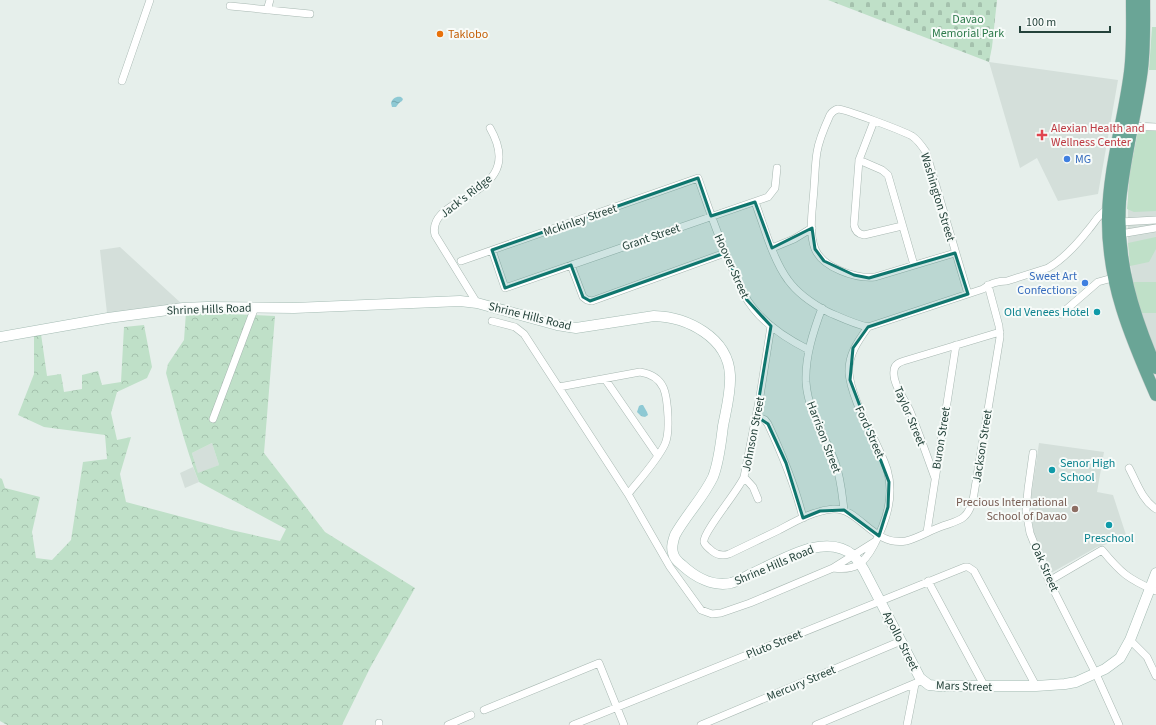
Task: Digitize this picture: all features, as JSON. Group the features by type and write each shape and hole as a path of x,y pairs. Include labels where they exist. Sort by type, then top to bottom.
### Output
{"main road":[{"path":"1119,276 1116,226 1108,210 1114,162 1131,64 1132,0"},
{"path":"1144,0 1143,65 1116,226 1119,276 1126,324 1151,366 1156,395"}],"street":[{"path":"122,81 150,0"},
{"path":"266,10 270,0"},
{"path":"230,6 310,14"},
{"name":"Washington Street","path":"955,253 875,277 865,278 854,276 831,266 819,255 813,241 812,228 817,152 830,114 840,109 911,136 922,146 926,152 968,294"},
{"path":"874,121 859,160 854,225 856,232 861,235 869,235 902,226"},
{"path":"1132,126 1156,127"},
{"name":"Jack's Ridge","path":"477,303 435,235 434,224 440,215 485,184 496,173 499,155 496,138 490,128"},
{"path":"859,160 875,166 888,175 914,265"},
{"name":"Grant Street","path":"492,250 505,288 768,197 774,191 776,184 776,168"},
{"name":"Hoover Street","path":"698,178 725,253 752,308 771,326 809,350"},
{"name":"Mckinley Street","path":"461,261 698,178"},
{"path":"755,202 777,262 788,280 799,293 822,308 853,323 868,327 987,288 1000,281 1007,281 1041,271 1054,265 1090,228 1099,215 1108,210"},
{"path":"1116,226 1156,220"},
{"path":"1090,228 1097,224 1156,228"},
{"path":"772,248 794,239 812,228"},
{"path":"571,265 583,297 592,301 725,253"},
{"path":"1061,314 1092,286 1103,280 1119,276"},
{"name":"Jackson Street","path":"878,538 905,541 963,518 970,510 973,500 1000,332 987,288"},
{"name":"Shrine Hills Road","path":"0,337 162,310 207,307 294,308 455,301 477,303 557,325 576,328 654,316 666,317 695,325 704,330 720,347 729,366 730,383 717,464 710,482 672,542 675,559 688,571 700,579 724,584 737,581 792,555 814,547 835,547 845,550 860,564 881,601"},
{"path":"213,419 255,307"},
{"name":"Harrison Street","path":"822,308 809,350 806,369 806,384 810,404 816,422 840,478 844,510"},
{"path":"492,321 515,327 524,334 560,387 628,494 670,567 697,605 706,613 721,613 750,603 833,568 878,538 844,510"},
{"name":"Johnson Street","path":"771,326 744,477 738,489 705,535 705,545 716,554 729,554 820,511 834,509 844,510"},
{"name":"Ford Street","path":"860,564 867,558 884,524 888,507 889,482 887,469 866,426 853,392 849,371 854,348 868,327"},
{"name":"Taylor Street","path":"935,478 909,409 895,381 894,371 896,364 1000,332"},
{"name":"Buron Street","path":"927,532 956,345"},
{"path":"560,387 640,372 652,375 660,382 667,398 668,430 664,445 658,456 628,494"},
{"path":"605,379 658,456"},
{"path":"756,416 765,420 768,424 786,463 798,495 803,518"},
{"name":"Oak Street","path":"1033,453 1026,511 1030,533 1049,581 1096,674 1119,725"},
{"path":"1129,468 1145,500 1156,509"},
{"path":"744,477 753,487 758,499"},
{"path":"1049,581 1102,550 1115,566 1126,576 1133,581 1153,590"},
{"path":"833,568 849,569 860,564"},
{"name":"Pluto Street","path":"573,725 965,567 968,567 974,571 1036,686"},
{"name":"Mars Street","path":"919,682 939,686 1036,686 1076,682 1096,674 1120,658 1153,590 1156,573"},
{"path":"928,581 985,687"},
{"name":"Apollo Street","path":"881,601 901,640 919,682"},
{"name":"Mercury Street","path":"700,725 901,640"},
{"path":"1130,640 1147,657 1156,676"},
{"path":"484,710 599,663 624,725"},
{"path":"816,725 919,682"},
{"path":"907,725 919,682"},
{"path":"448,725 471,716"}],"highlighted area":[{"path":"698,178 711,216 755,202 772,248 812,228 815,249 824,261 854,275 869,278 955,253 968,294 868,327 853,348 850,380 889,482 888,507 879,536 844,510 820,511 803,518 786,463 768,424 756,416 771,326 747,300 725,253 590,301 583,297 571,265 505,288 492,250"}],"shaded area":[{"name":"Alexian Health and Wellness Center","path":"989,62 1118,80 1098,194 1058,201 1037,158 1020,168"},
{"path":"1140,122 1156,123 1156,353 1141,313 1133,282 1128,243 1128,191 1130,172"},
{"path":"120,247 182,304 107,313 100,250"},
{"path":"212,443 219,465 198,474 192,453"},
{"name":"Precious International School of Davao","path":"1039,443 1104,452 1097,492 1113,495 1127,538 1097,547 1051,573 1034,534 1032,521 1031,497"},
{"path":"193,467 199,482 185,488 180,473"}],"green space":[{"name":"Davao Memorial Park","path":"828,0 997,0 989,62"},
{"path":"1152,27 1156,27 1156,70 1149,70"},
{"path":"1138,131 1156,131 1156,211 1134,212 1127,209 1130,172"},
{"path":"1156,237 1156,249 1149,262 1130,266 1128,243"},
{"path":"1133,282 1156,282 1156,313 1141,313"},
{"path":"186,312 275,316 264,453 325,532 415,588 370,668 342,725 7,725 0,721 0,478 2,479 5,488 40,497 32,532 36,558 52,560 71,540 83,462 107,459 105,435 44,427 18,415 34,374 34,336 41,334 47,376 61,374 64,392 82,389 82,375 98,371 102,385 121,382 124,327 144,325 152,367 147,378 117,392 111,413 117,440 131,437 120,474 126,502 231,530 280,541 286,529 199,482 185,442 166,373 168,364 184,340","holes":["212,443 219,465 198,473 192,453"]}],"water":[{"path":"396,97 401,97 403,99 402,101 396,107 392,107 391,103 393,99"},
{"path":"643,405 648,415 645,417 641,416 637,412 639,406"}],"place":[{"name":"Taklobo","path":"440,34"},
{"name":"Alexian Health and Wellness Center","path":"1042,135"},
{"name":"MG","path":"1067,159"},
{"name":"Sweet Art Confections","path":"1085,283"},
{"name":"Old Venees Hotel","path":"1097,312"},
{"name":"Senor High School","path":"1052,470"},
{"name":"Precious International School of Davao","path":"1075,509"},
{"name":"Preschool","path":"1109,525"}]}
